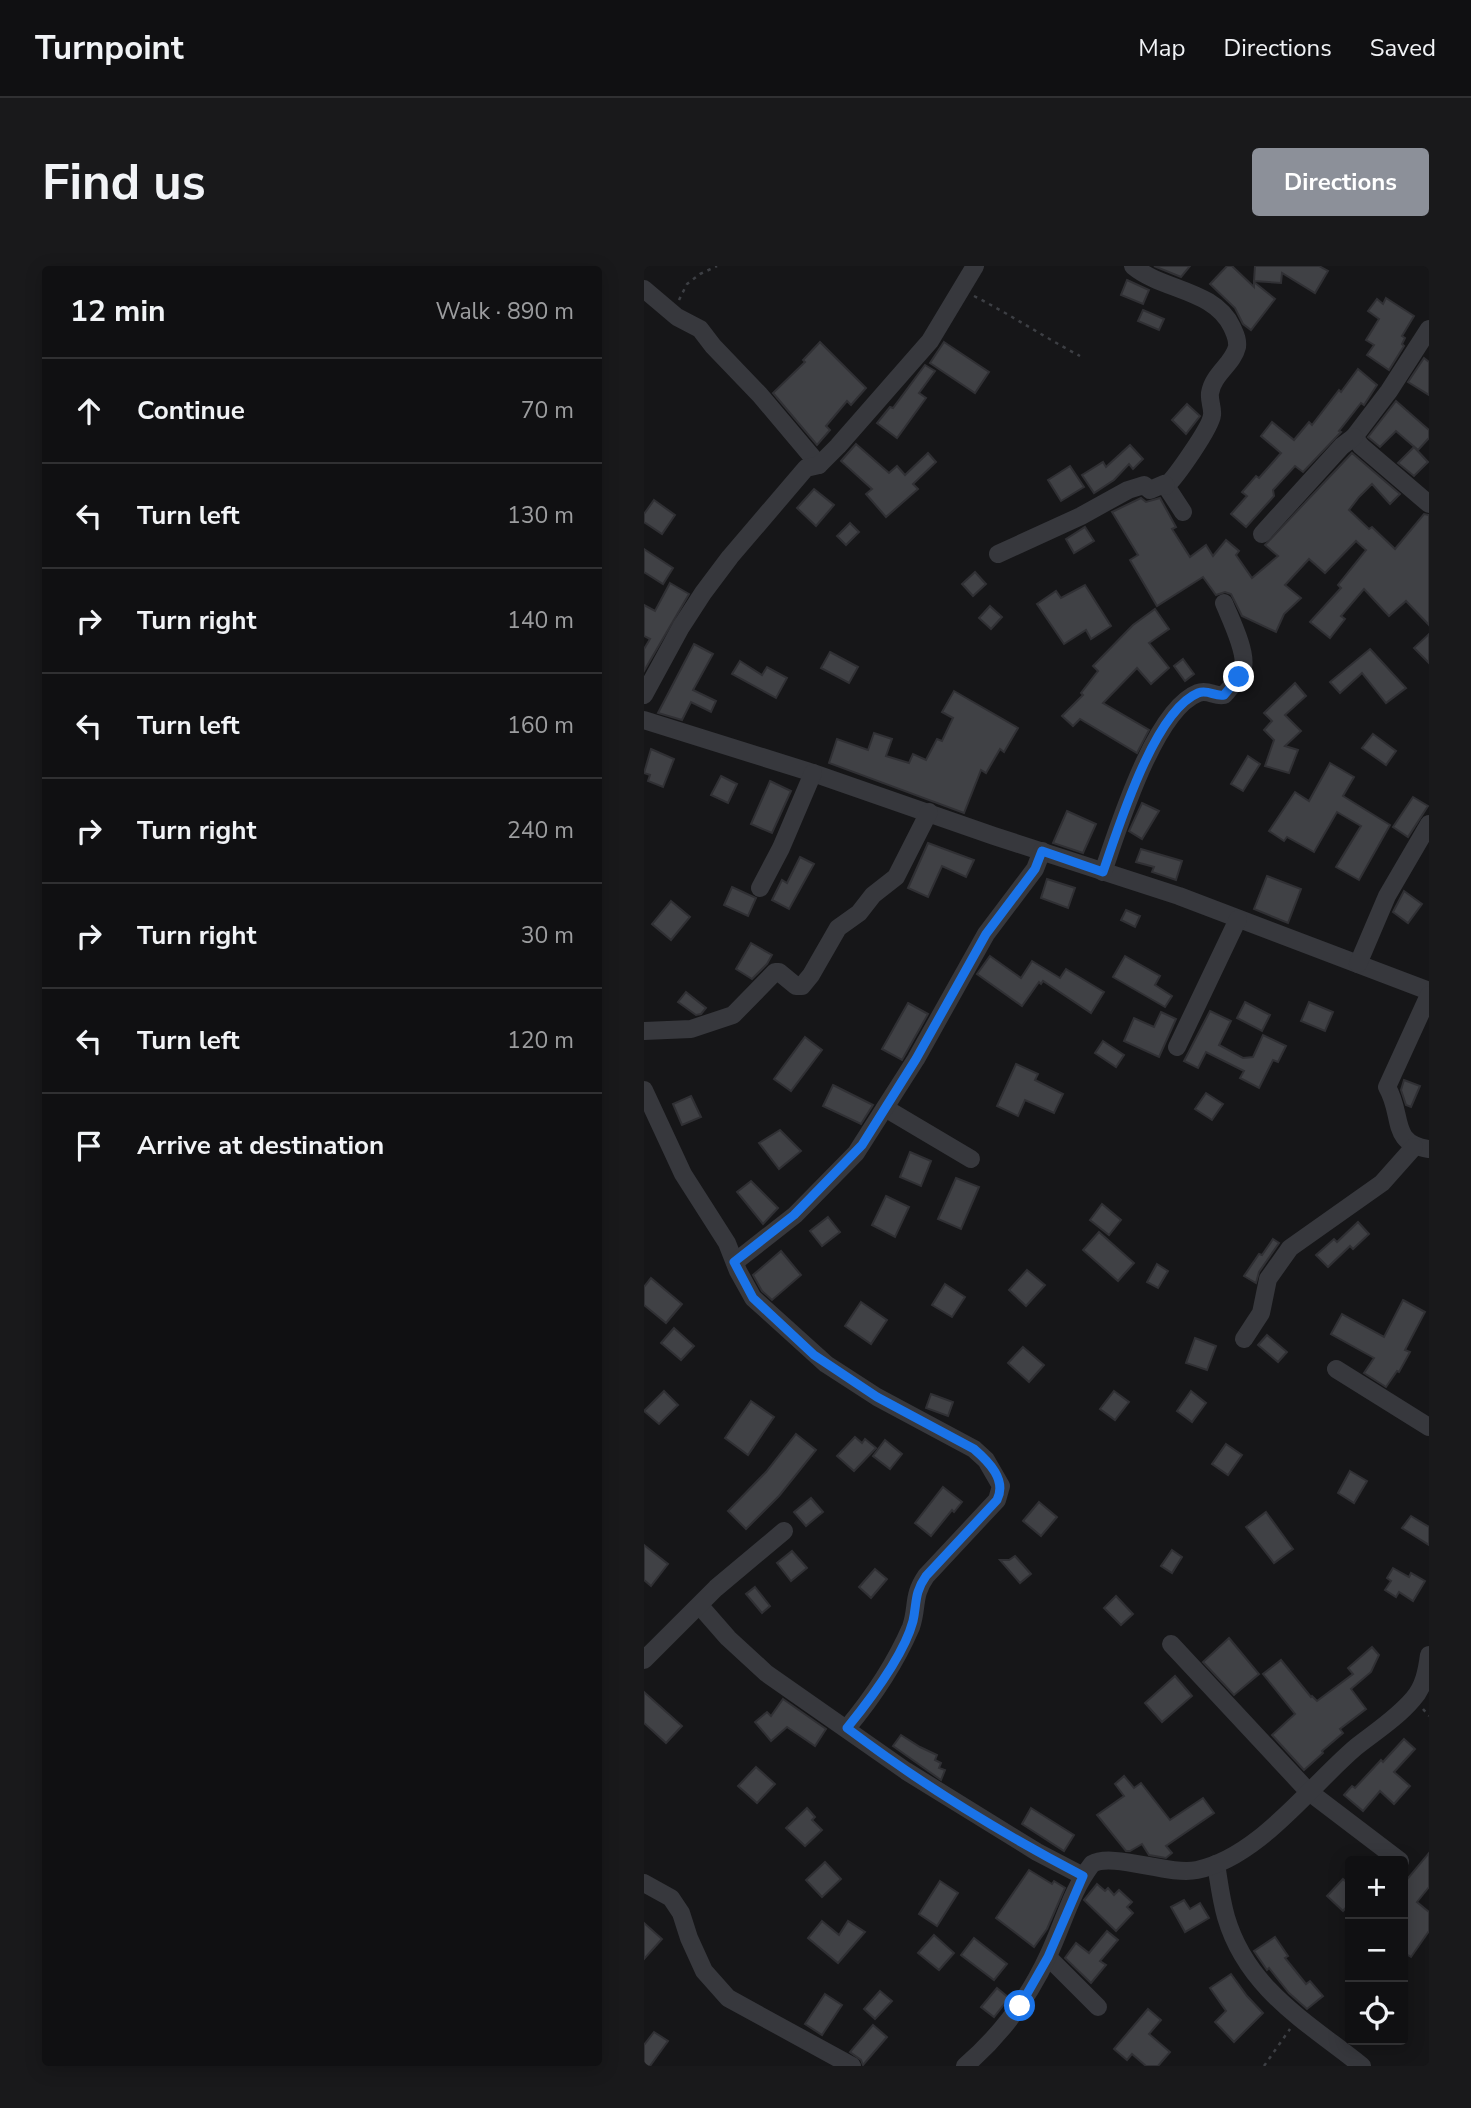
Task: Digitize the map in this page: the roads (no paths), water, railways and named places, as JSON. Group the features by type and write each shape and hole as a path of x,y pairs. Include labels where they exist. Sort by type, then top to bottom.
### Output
{"street":[{"path":"644,695 681,626 718,573 806,468 819,465 930,341 975,266"},
{"path":"1133,266 1150,277 1204,298 1220,309 1238,340 1236,351 1214,381 1210,393 1213,415 1190,457 1166,486"},
{"path":"644,289 677,317 700,329 819,465"},
{"path":"1262,534 1342,446 1354,437 1389,391 1429,329"},
{"path":"1354,437 1429,504"},
{"path":"998,554 1081,516 1128,490 1144,485 1150,490 1164,484 1184,512"},
{"path":"1103,872 1131,792 1148,755 1166,726 1188,699 1199,692 1224,695 1242,669 1244,663 1241,648 1224,603"},
{"path":"644,720 813,773 1179,896 1429,993 1387,1087 1394,1100 1403,1138 1422,1148 1381,1183 1290,1248 1268,1279 1261,1313 1244,1339"},
{"path":"760,888 781,848 813,773"},
{"path":"644,1031 691,1028 733,1015 775,972 779,972 796,986 802,986 838,928 859,913 873,895 896,877 929,812"},
{"path":"1358,964 1387,896 1429,824"},
{"path":"734,1262 794,1215 856,1153 916,1059 986,934 1035,869 1042,851"},
{"path":"1177,1047 1238,919"},
{"path":"644,1090 683,1174 727,1243 753,1298 814,1355 877,1397 974,1449 986,1460 1001,1486 997,1500 918,1588 913,1620 906,1637 878,1689 847,1728"},
{"path":"886,1108 971,1159"},
{"path":"1336,1369 1429,1427"},
{"path":"644,1660 716,1588 784,1531"},
{"path":"700,1606 710,1620 766,1673 906,1771 1037,1852 1083,1876"},
{"path":"1171,1644 1308,1791 1393,1856"},
{"path":"965,2066 1006,2026 1048,1957 1083,1876 1092,1864 1100,1861 1172,1871 1193,1871 1216,1864 1254,1842 1414,1699 1422,1684 1429,1655"},
{"path":"1216,1864 1226,1918 1251,1970 1266,1989 1298,2017 1362,2066"},
{"path":"644,1883 671,1898 681,1913 704,1971 728,1998 852,2066"},
{"path":"1048,1957 1098,2007"}]}
